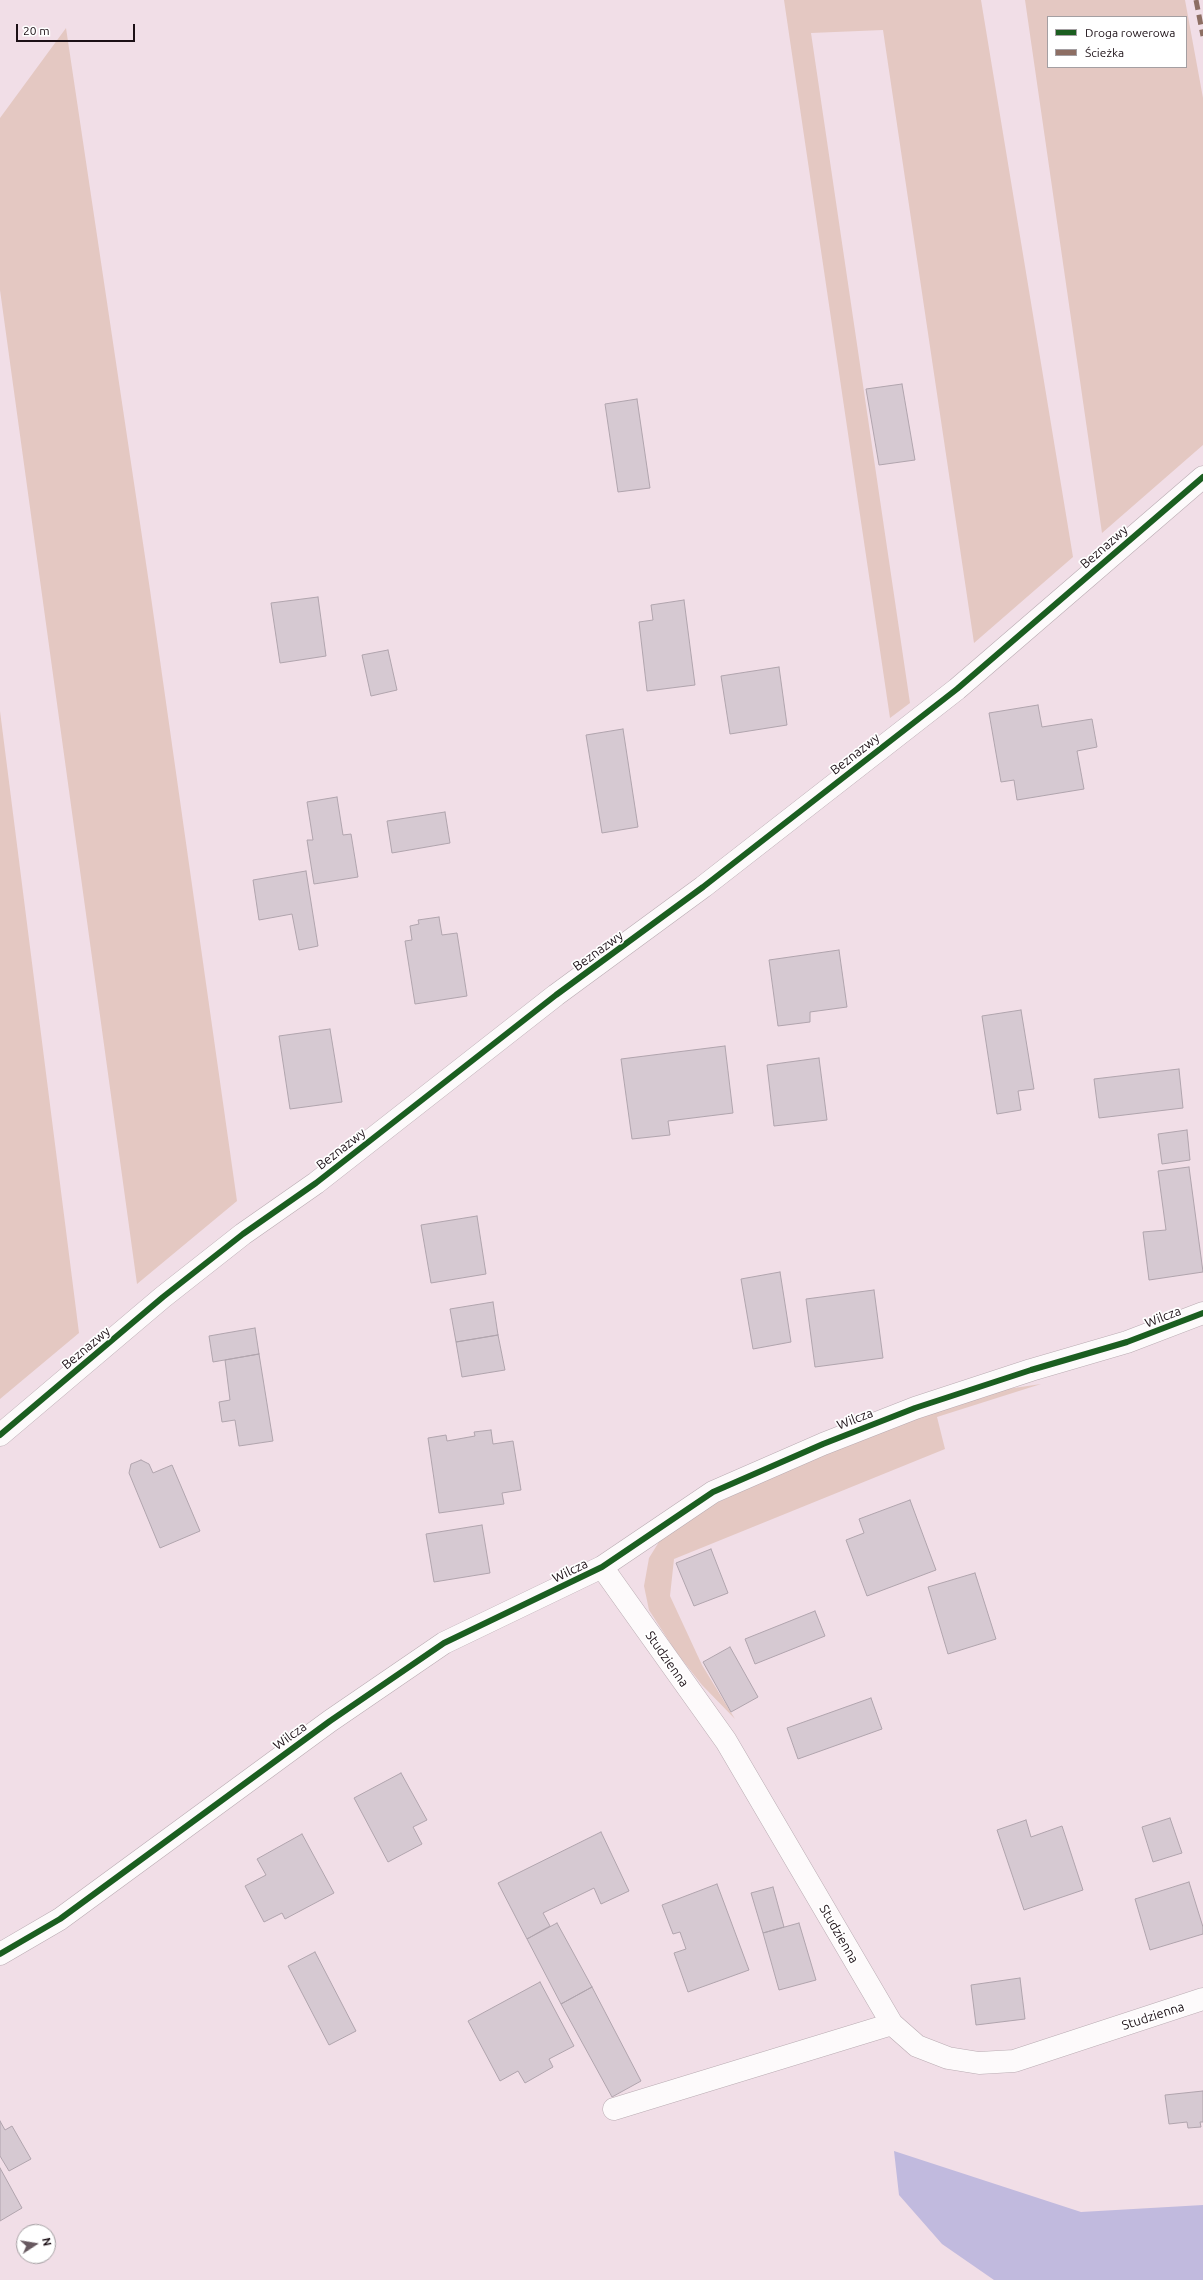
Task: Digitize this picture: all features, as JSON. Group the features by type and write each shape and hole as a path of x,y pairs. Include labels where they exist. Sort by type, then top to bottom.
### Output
{"street":[{"name":"Beznazwy","path":"0,1435 163,1298 243,1234 316,1183 556,995 703,887 957,690 1203,477"},
{"name":"Wilcza","path":"0,1954 60,1919 330,1721 444,1644 602,1568 713,1492 823,1444 915,1408 1032,1370 1126,1342 1203,1313"},
{"name":"Studzienna","path":"602,1568 726,1741 892,2024 917,2046 948,2058 979,2063 1014,2061 1203,1999"},
{"path":"614,2109 892,2024"}],"shaded area":[{"path":"784,0 981,0 1073,557 974,643 883,30 811,33 910,703 890,718"},
{"path":"1025,0 1185,0 1203,98 1203,445 1102,533"},
{"path":"66,28 150,590 237,1201 137,1284 0,290 0,118"},
{"path":"0,711 79,1333 0,1399"},
{"path":"1041,1384 937,1417 945,1449 674,1559 670,1596 702,1665 735,1719 702,1685 676,1652 649,1610 644,1586 649,1558 662,1537 714,1504 818,1456 987,1392"},
{"path":"894,2151 1081,2212 1203,2205 1203,2280 994,2280 942,2244 899,2195"}],"building":[{"path":"902,384 915,460 879,465 866,389"},
{"path":"637,399 650,488 618,492 605,404"},
{"path":"318,597 326,656 280,663 271,603"},
{"path":"684,600 695,685 647,691 639,622 653,620 651,605"},
{"path":"388,650 397,690 371,696 362,655"},
{"path":"779,667 787,725 730,734 721,676"},
{"path":"1038,705 1042,727 1092,719 1097,747 1077,751 1084,789 1017,800 1014,780 1001,782 989,713"},
{"path":"623,729 638,827 602,833 586,735"},
{"path":"337,797 343,835 351,834 358,877 314,884 307,840 313,840 307,802"},
{"path":"445,812 450,843 392,853 387,821"},
{"path":"306,871 318,946 299,950 292,914 259,920 253,880"},
{"path":"439,917 442,935 457,933 467,996 415,1004 405,941 412,940 410,926 419,924 418,920"},
{"path":"839,950 847,1007 810,1012 810,1022 778,1026 769,960"},
{"path":"1021,1010 1034,1089 1018,1091 1021,1110 997,1114 982,1016"},
{"path":"330,1029 342,1102 290,1109 279,1036"},
{"path":"725,1046 733,1113 668,1121 670,1135 632,1139 621,1059"},
{"path":"819,1058 827,1120 774,1126 767,1065"},
{"path":"1179,1069 1183,1108 1099,1118 1094,1079"},
{"path":"1187,1130 1190,1160 1162,1164 1158,1134"},
{"path":"1189,1167 1203,1272 1149,1280 1143,1232 1166,1230 1158,1171"},
{"path":"477,1216 486,1274 431,1283 421,1225"},
{"path":"780,1272 791,1342 753,1349 741,1279"},
{"path":"874,1290 883,1358 815,1367 806,1299"},
{"path":"493,1302 498,1335 456,1342 450,1309"},
{"path":"255,1328 259,1354 213,1362 209,1336"},
{"path":"498,1335 505,1370 462,1377 456,1342"},
{"path":"259,1354 273,1441 239,1446 235,1420 222,1422 219,1402 230,1400 225,1360"},
{"path":"491,1430 493,1444 513,1441 521,1490 502,1493 504,1504 439,1513 428,1438 446,1435 447,1441 475,1436 474,1432"},
{"path":"141,1460 149,1464 153,1473 172,1465 200,1531 160,1548 129,1473 131,1464"},
{"path":"910,1500 936,1570 867,1596 846,1540 864,1533 859,1519"},
{"path":"482,1525 490,1573 434,1582 426,1534"},
{"path":"711,1549 728,1593 694,1606 676,1563"},
{"path":"975,1573 996,1639 948,1654 928,1587"},
{"path":"815,1611 825,1636 755,1664 745,1639"},
{"path":"730,1647 758,1697 731,1712 703,1662"},
{"path":"871,1698 882,1729 798,1759 787,1728"},
{"path":"401,1773 427,1820 413,1827 422,1844 388,1862 354,1798"},
{"path":"1170,1818 1182,1853 1153,1862 1142,1827"},
{"path":"1026,1820 1031,1837 1062,1826 1083,1890 1024,1910 997,1830"},
{"path":"601,1832 629,1891 601,1904 594,1888 543,1913 550,1926 527,1939 498,1883"},
{"path":"302,1834 334,1893 285,1919 282,1913 264,1922 245,1886 266,1875 257,1859"},
{"path":"1189,1882 1203,1927 1203,1934 1150,1950 1135,1899"},
{"path":"717,1884 749,1970 688,1992 674,1953 686,1949 680,1932 673,1934 662,1905"},
{"path":"773,1887 784,1927 763,1933 751,1893"},
{"path":"557,1923 592,1987 561,2004 527,1939"},
{"path":"799,1923 816,1980 779,1990 763,1933"},
{"path":"315,1952 356,2031 329,2045 288,1966"},
{"path":"1020,1978 1025,2019 976,2025 971,1985"},
{"path":"540,1982 574,2046 549,2059 553,2067 525,2083 518,2071 500,2081 468,2021"},
{"path":"592,1987 641,2081 612,2097 561,2004"},
{"path":"1203,2091 1203,2122 1200,2122 1201,2127 1188,2128 1187,2122 1169,2124 1165,2095"},
{"path":"0,2121 5,2130 12,2126 31,2159 9,2171 0,2156"},
{"path":"0,2168 22,2208 0,2221"}],"marked path":[{"path":"1196,0 1203,36"}],"cycle path":[{"path":"0,1435 163,1297 243,1234 316,1183 556,995 703,887 957,689 1203,477"},
{"path":"0,1954 60,1919 330,1721 444,1643 602,1567 713,1492 823,1444 915,1408 1031,1370 1127,1342 1203,1313"}]}
